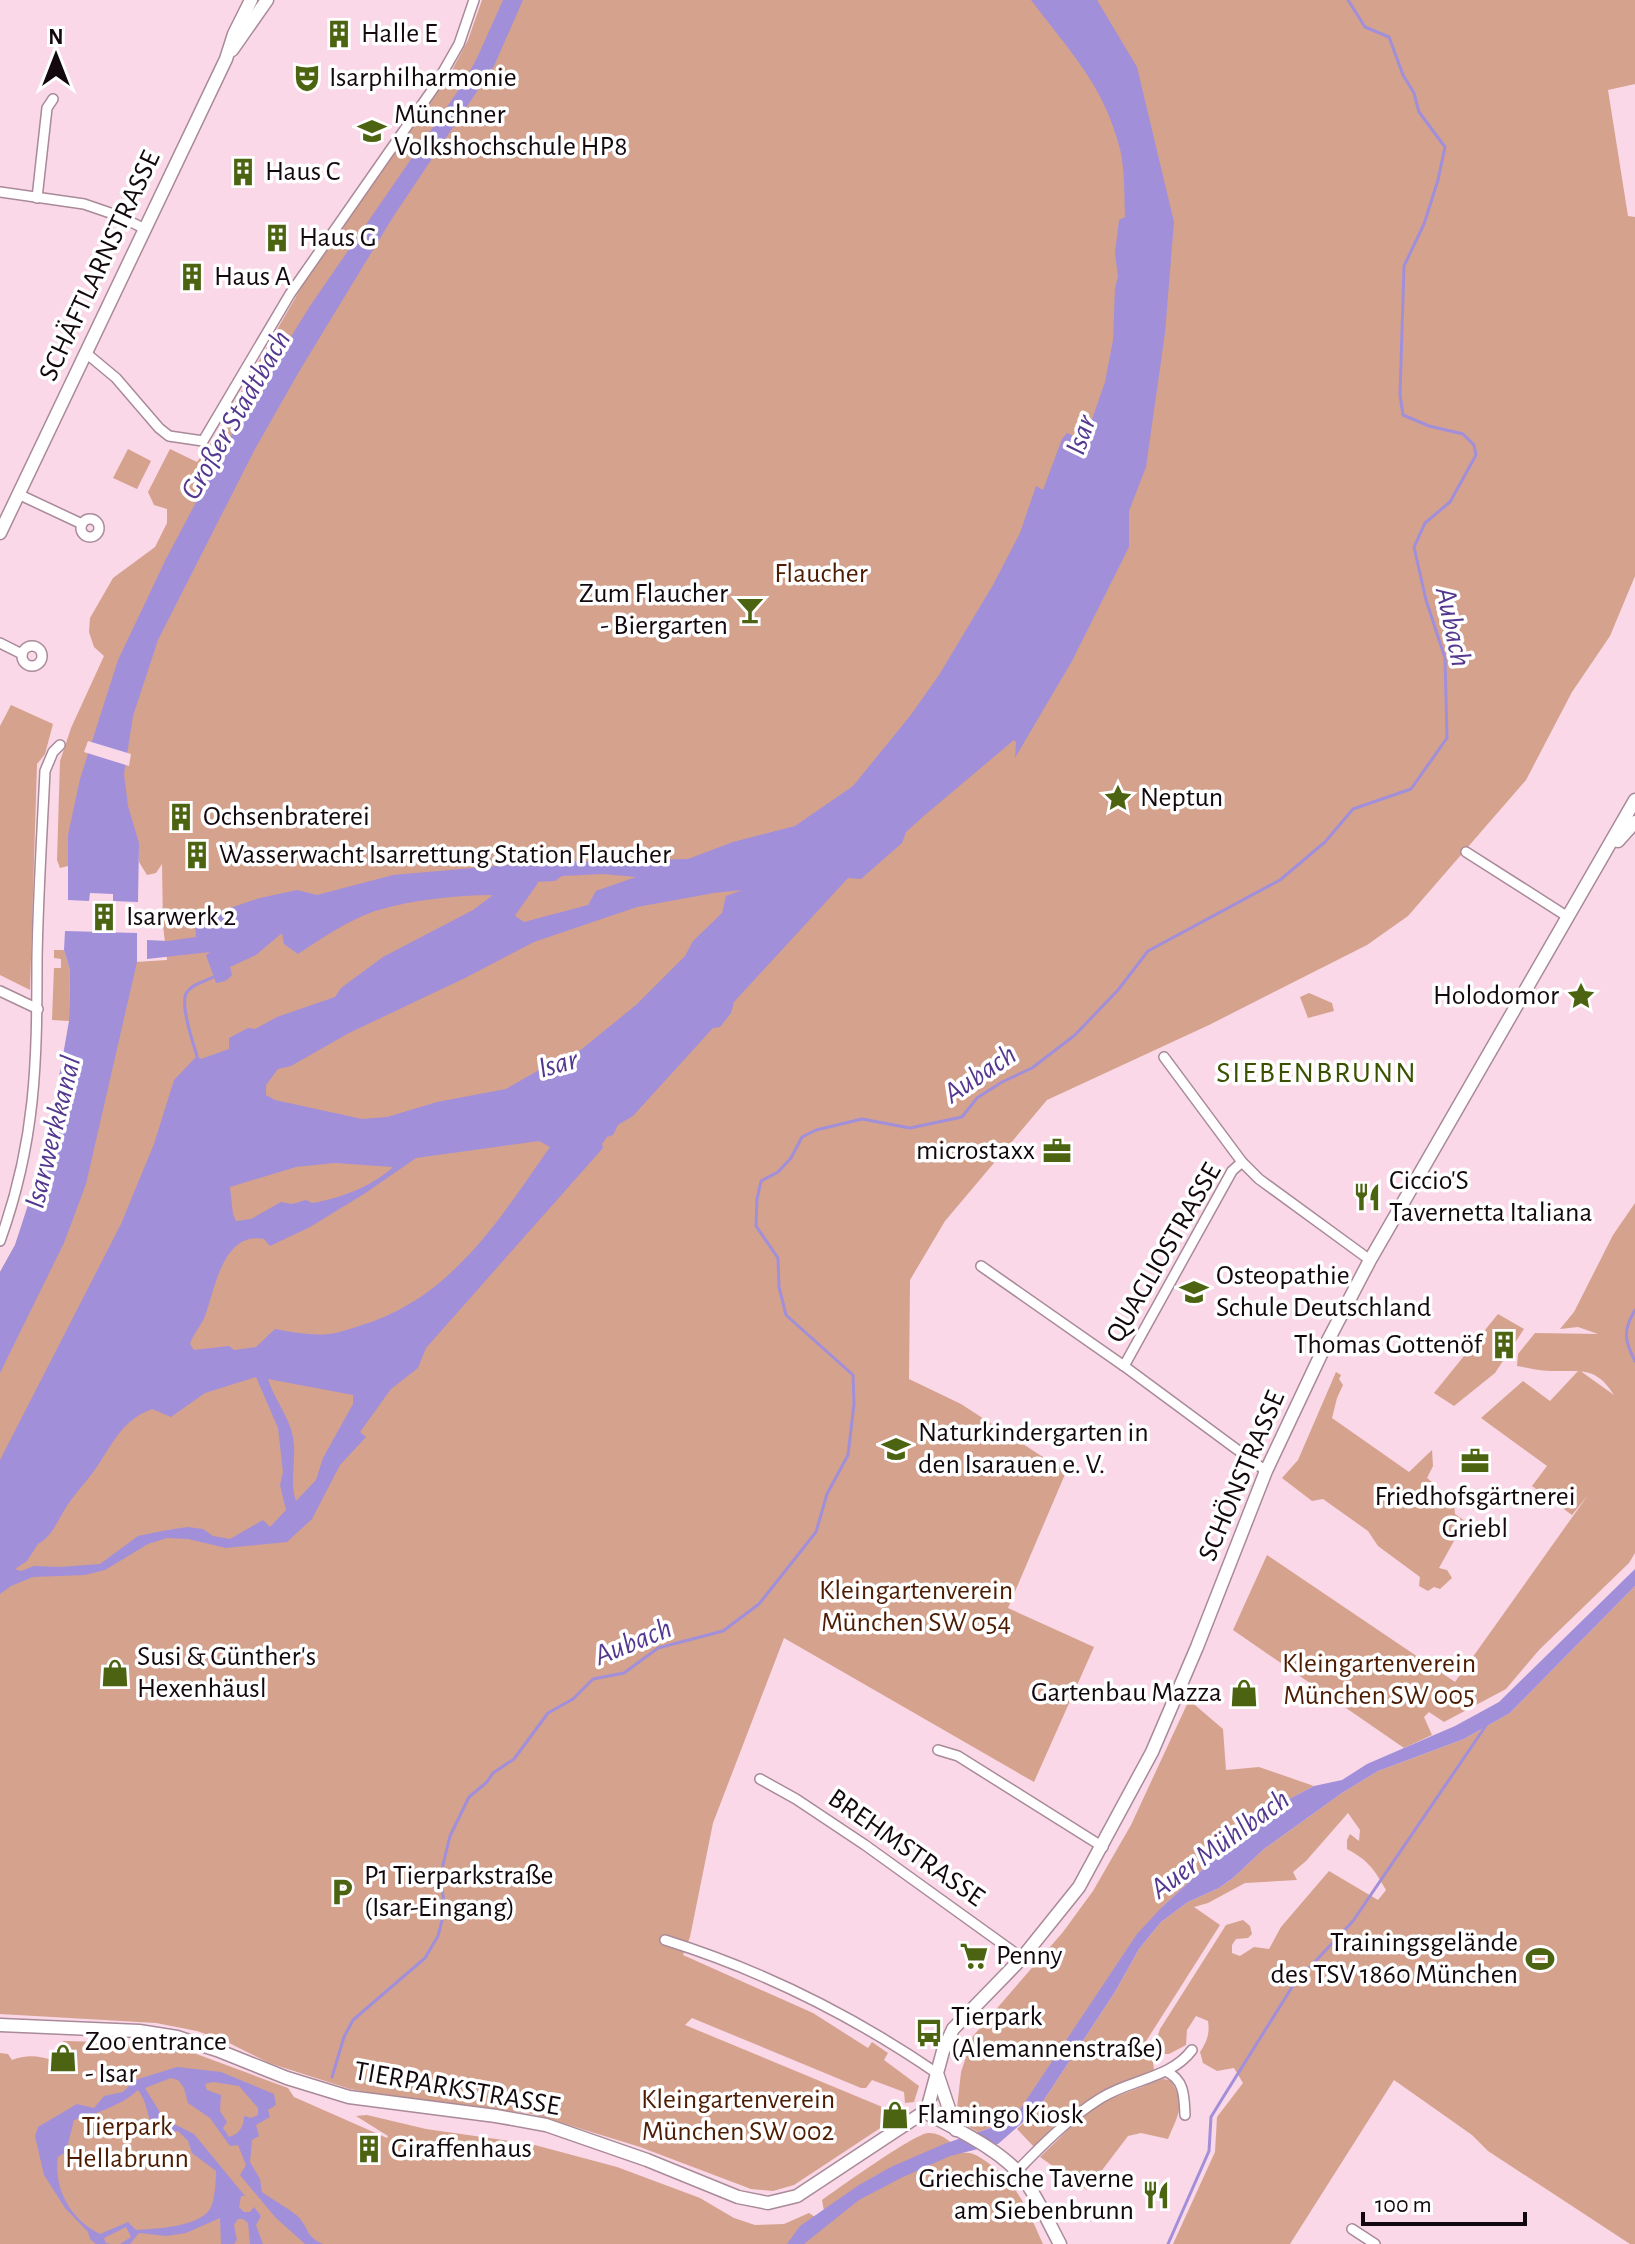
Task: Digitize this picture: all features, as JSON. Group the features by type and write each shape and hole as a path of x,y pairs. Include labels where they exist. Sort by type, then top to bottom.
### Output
{"street":[{"name":"SCHÄFTLARNSTRASSE","path":"0,533 226,59 251,0"},
{"name":"SCHÄFTLARNSTRASSE","path":"226,59 267,0"},
{"path":"86,353 134,396 169,436 186,441 203,441 290,294 435,86 459,44 474,0"},
{"path":"37,198 47,108 53,99"},
{"path":"0,192 84,204 145,229"},
{"path":"18,494 82,524"},
{"path":"0,643 22,654"},
{"path":"0,1241 15,1199 28,1145 36,1081 37,958 45,771 53,752 60,745"},
{"name":"SCHÖNSTRASSE","path":"925,2112 930,2106 943,2051 953,2029 1022,1958 1079,1887 1103,1847 1178,1694 1266,1471 1324,1348 1370,1260 1635,800"},
{"name":"SCHÖNSTRASSE","path":"1607,852 1635,822"},
{"path":"1466,852 1568,917"},
{"path":"0,991 38,1009"},
{"path":"1164,1057 1242,1162 1281,1197 1370,1260"},
{"name":"QUAGLIOSTRASSE","path":"1124,1366 1232,1171 1242,1162"},
{"path":"981,1266 1266,1471"},
{"path":"938,1750 958,1756 1103,1847"},
{"name":"BREHMSTRASSE","path":"760,1779 842,1829 1022,1958"},
{"path":"665,1940 763,1977 823,2006 938,2074 960,2132"},
{"name":"TIERPARKSTRASSE","path":"0,2025 139,2031 177,2037 287,2078 349,2097 546,2125 647,2160 738,2197 760,2202 797,2196 925,2112"},
{"path":"1017,2171 1052,2135 1103,2097 1167,2072 1192,2050"},
{"path":"1167,2072 1181,2084 1185,2115"},
{"path":"925,2112 989,2150 1017,2171 1060,2244"},
{"path":"1352,2229 1375,2244"}],"green space":[{"name":"Flaucher","path":"482,0 1635,0 1635,84 1608,90 1628,216 1635,217 1635,576 1610,636 1572,692 1526,780 1408,916 1367,945 1209,1025 1047,1100 945,1221 910,1280 909,1379 961,1404 1066,1472 1008,1608 1094,1647 1034,1782 784,1638 713,1823 690,1937 683,1955 813,2013 868,2048 872,2042 888,2053 884,2060 919,2086 914,2102 905,2103 904,2092 872,2080 866,2088 861,2088 692,2018 685,2025 892,2111 890,2117 894,2119 794,2185 773,2191 751,2189 640,2147 533,2114 350,2089 269,2063 197,2031 156,2023 0,2014 0,1272 15,1245 47,1146 60,1072 125,1013 135,962 167,960 162,864 156,873 147,875 139,862 138,846 68,845 68,866 60,868 57,860 60,761 71,728 104,656 94,647 89,632 90,618 113,578 155,547 167,523 167,509 154,505 148,492 170,449 197,462 212,442 312,269 450,74 468,40"},
{"path":"128,449 151,461 137,489 113,478"},
{"path":"11,705 53,724 45,754 37,764 30,990 0,975 0,726"},
{"path":"54,950 64,950 70,970 69,1021 52,1020 54,968 61,968 61,959 54,958"},
{"path":"1309,993 1332,1003 1334,1011 1308,1018 1300,997"},
{"name":"Kleingartenverein München SW 005","path":"1635,1203 1635,1553 1629,1563 1539,1650 1506,1689 1444,1722 1429,1712 1424,1717 1432,1735 1404,1748 1233,1630 1267,1555 1455,1682 1588,1495 1572,1515 1532,1486 1547,1466 1481,1418 1523,1381 1550,1401 1578,1371 1546,1371 1517,1366 1518,1354 1535,1333 1598,1334 1578,1327 1560,1329 1574,1312 1613,1235","holes":["1581,1371 1600,1379 1614,1395"]},
{"path":"1498,1314 1524,1329 1495,1373 1454,1406 1434,1393"},
{"path":"1336,1372 1341,1375 1339,1379 1343,1385 1332,1418 1409,1472 1432,1450 1433,1466 1427,1478 1432,1482 1431,1489 1454,1505 1455,1514 1465,1521 1439,1568 1447,1570 1452,1578 1440,1589 1434,1587 1428,1591 1419,1586 1420,1577 1378,1546 1368,1531 1323,1499 1312,1501 1282,1478 1298,1460"},
{"path":"1635,1586 1635,2244 1630,2244 1488,2151 1472,2135 1394,2080 1290,2244 1173,2244 1215,2152 1217,2117 1243,2083 1234,2068 1217,2071 1203,2063 1200,2052 1209,2030 1208,2021 1196,2016 1187,2030 1186,2045 1169,2054 1159,2054 1157,2038 1160,2029 1226,1925 1243,1920 1250,1926 1252,1934 1248,1938 1236,1939 1232,1953 1240,1956 1254,1947 1269,1949 1281,1927 1329,1871 1378,1900 1386,1890 1382,1883 1366,1862 1347,1849 1350,1834 1359,1841 1360,1830 1348,1813 1293,1872 1297,1880 1245,1883 1194,1907 1220,1925 1143,2046 1152,2053 1154,2071 1117,2084 1088,2100 1034,2147 1017,2129 1038,2109 1115,1992 1139,1949 1161,1922 1188,1902 1219,1888 1264,1849 1378,1771 1464,1739 1510,1713"},
{"path":"1189,1700 1223,1729 1226,1770 1259,1767 1314,1786 1266,1811 1163,1906 1013,2120 978,2132 964,2124 957,2108 961,2072 973,2036 1063,1932 1093,1891 1131,1825"},
{"name":"Tierpark Hellabrunn","path":"60,2043 146,2043 191,2052 288,2088 294,2097 387,2138 356,2116 367,2115 426,2129 531,2144 617,2167 700,2198 734,2218 755,2225 784,2224 809,2213 815,2217 824,2211 822,2200 908,2142 933,2133 964,2153 981,2158 1007,2179 1027,2209 1043,2244 0,2244 0,2053 8,2054 12,2060 32,2056 54,2061"},
{"path":"1163,2079 1170,2080 1179,2103 1178,2116 1168,2139 1141,2133 1128,2136 1087,2190 1040,2157 1079,2119 1104,2101"}],"water":[{"path":"503,0 523,0 494,66 393,217 300,370 255,449 158,640 133,716 124,774 128,806 139,843 138,902 113,901 113,894 90,893 89,901 68,900 68,835 80,779 118,660 166,559 240,419 310,306 462,85"},
{"name":"Isar","path":"1031,0 1097,0 1137,67 1174,222 1165,333 1146,467 1129,511 1129,547 1072,661 1015,758 1014,740 906,832 902,843 861,879 848,878 734,1002 731,1013 720,1027 713,1028 633,1116 618,1125 613,1135 602,1144 603,1148 426,1348 418,1368 391,1389 360,1432 366,1437 340,1465 312,1519 287,1542 226,1548 188,1539 167,1538 148,1544 105,1570 85,1575 33,1577 0,1594 0,1460 121,1224 154,1144 174,1080 197,1056 201,1059 229,1049 229,1038 248,1028 255,1029 277,1017 335,997 341,988 383,957 473,910 493,895 434,899 375,911 345,925 298,954 284,944 282,933 256,955 230,967 232,975 216,983 206,955 210,952 147,959 147,940 196,937 195,920 260,898 297,890 317,895 393,875 542,862 688,859 733,842 795,826 853,786 939,675 993,585 1020,533 1036,486 1043,490 1067,433 1074,436 1074,448 1081,451 1105,382 1113,340 1118,277 1115,253 1119,220 1125,217 1120,149 1094,86","holes":["603,874 636,877 596,891 588,905 524,922 505,909 534,882 555,881 562,876","742,890 726,896 722,913 636,1005 572,1057 539,1070 506,1089 437,1102 387,1117 362,1119 275,1100 266,1095 266,1085 278,1069 291,1066 349,1033 534,942 637,907","539,1141 550,1147 470,1254 420,1297 391,1314 333,1333 309,1334 275,1329 256,1347 194,1350 190,1344 205,1316 217,1278 230,1253 239,1244 250,1239 264,1239 270,1246 310,1227 416,1158","335,1163 393,1167 366,1186 344,1195 312,1203 306,1200 292,1204 281,1202 251,1219 236,1221 230,1187 296,1167","256,1377 278,1428 283,1472 280,1485 286,1510 270,1527 263,1520 230,1539 187,1527 138,1536 100,1564 15,1569 27,1561 38,1544 48,1536 124,1427 152,1409 171,1417 205,1393","268,1379 353,1395 353,1404 323,1458 316,1480 296,1501 293,1437"]},
{"name":"Isarwerkkanal","path":"65,931 137,933 137,962 86,1184 64,1243 0,1373 0,1272 15,1245 47,1146 69,1021 70,970 64,950"},
{"path":"1635,1569 1635,1586 1510,1713 1464,1739 1378,1771 1264,1849 1219,1888 1188,1902 1161,1922 1139,1949 1115,1992 1038,2109 998,2144 950,2156 901,2178 859,2200 804,2244 787,2244 800,2226 891,2167 944,2144 1013,2120 1137,1934 1266,1811 1314,1786 1342,1780 1367,1764 1455,1726 1499,1702"},
{"path":"177,2067 221,2072 274,2094 276,2105 268,2110 270,2117 256,2125 259,2136 252,2140 250,2162 260,2179 262,2192 289,2209 311,2236 323,2244 305,2244 275,2217 240,2175 246,2165 238,2145 230,2146 210,2118 188,2103 178,2080 171,2078 145,2088 164,2119 194,2134 245,2196 241,2196 239,2207 244,2212 250,2212 254,2207 261,2216 256,2225 263,2244 250,2244 248,2223 238,2219 234,2225 237,2240 234,2244 221,2244 220,2218 186,2233 166,2236 139,2233 130,2244 120,2244 131,2237 126,2227 104,2238 106,2243 111,2244 96,2244 90,2239 88,2232 65,2208 44,2175 35,2136 38,2127 77,2104 94,2108 104,2096 123,2092 135,2080","holes":["213,2082 239,2086 258,2108 258,2115 251,2118 244,2116 240,2130 229,2137 223,2128 227,2122 220,2111 221,2095 207,2090 205,2084","138,2090 153,2126 166,2132 178,2131 188,2141 192,2153 216,2171 213,2201 204,2215 186,2223 136,2230 128,2222 100,2234 80,2220 66,2202 58,2180 58,2157 66,2152 74,2120 117,2104"]}],"pier":[{"path":"88,741 131,754 129,766 84,752"}],"waterway":[{"name":"Aubach","path":"332,2077 344,2037 353,2020 425,1958 438,1936 445,1909 440,1877 450,1836 469,1797 493,1773 514,1759 548,1713 573,1699 593,1679 624,1673 658,1648 723,1631 759,1604 816,1532 827,1494 848,1455 854,1404 853,1375 786,1315 779,1287 778,1258 756,1226 761,1181 778,1172 791,1158 802,1137 816,1130 862,1119 910,1128 962,1117 977,1098 1032,1068 1075,1035 1118,990 1148,951 1280,880 1325,842 1353,809 1411,789 1447,738 1445,658 1426,600 1414,547 1425,523 1450,502 1476,455 1474,445 1463,434 1429,426 1403,415 1400,395 1404,266 1424,224 1445,147 1419,112 1414,93 1403,75 1389,37 1365,27 1348,0"},
{"path":"491,932 528,880"},
{"path":"197,1056 185,997 193,986 215,976"},
{"path":"1635,1310 1626,1335 1635,1361"},
{"path":"1168,2244 1209,2151 1211,2117 1222,2099 1294,1984 1353,1921 1487,1724"}],"place":[{"name":"Halle E","path":"339,34"},
{"name":"Isarphilharmonie","path":"307,78"},
{"name":"Münchner Volkshochschule HP8","path":"372,131"},
{"name":"Haus C","path":"243,172"},
{"name":"Haus G","path":"277,238"},
{"name":"Haus A","path":"192,277"},
{"name":"Zum Flaucher - Biergarten","path":"750,610"},
{"name":"Neptun","path":"1118,798"},
{"name":"Ochsenbraterei","path":"181,817"},
{"name":"Wasserwacht Isarrettung Station Flaucher","path":"197,855"},
{"name":"Isarwerk 2","path":"104,917"},
{"name":"Holodomor","path":"1581,996"},
{"name":"microstaxx","path":"1057,1151"},
{"name":"Ciccio'S Tavernetta Italiana","path":"1367,1197"},
{"name":"Osteopathie Schule Deutschland","path":"1194,1292"},
{"name":"Thomas Gottenöf","path":"1504,1345"},
{"name":"Naturkindergarten in den Isarauen e. V.","path":"896,1449"},
{"name":"Friedhofsgärtnerei Griebl","path":"1475,1461"},
{"name":"Susi & Günther's Hexenhäusl","path":"115,1673"},
{"name":"Gartenbau Mazza","path":"1244,1693"},
{"name":"P1 Tierparkstraße (Isar-Eingang)","path":"342,1892"},
{"name":"Penny","path":"974,1956"},
{"name":"Trainingsgelände des TSV 1860 München","path":"1540,1959"},
{"name":"Tierpark (Alemannenstraße)","path":"929,2033"},
{"name":"Zoo entrance - Isar","path":"63,2058"},
{"name":"Flamingo Kiosk","path":"895,2115"},
{"name":"Giraffenhaus","path":"369,2149"},
{"name":"Griechische Taverne am Siebenbrunn","path":"1156,2195"}],"district":[{"name":"SIEBENBRUNN","path":"1317,1073"}],"water label":[{"name":"Großer Stadtbach","path":"236,415"},
{"name":"Auer Mühlbach","path":"1220,1844"}],"park label":[{"name":"Kleingartenverein München SW 054","path":"916,1607"},
{"name":"Kleingartenverein München SW 002","path":"738,2116"}]}
